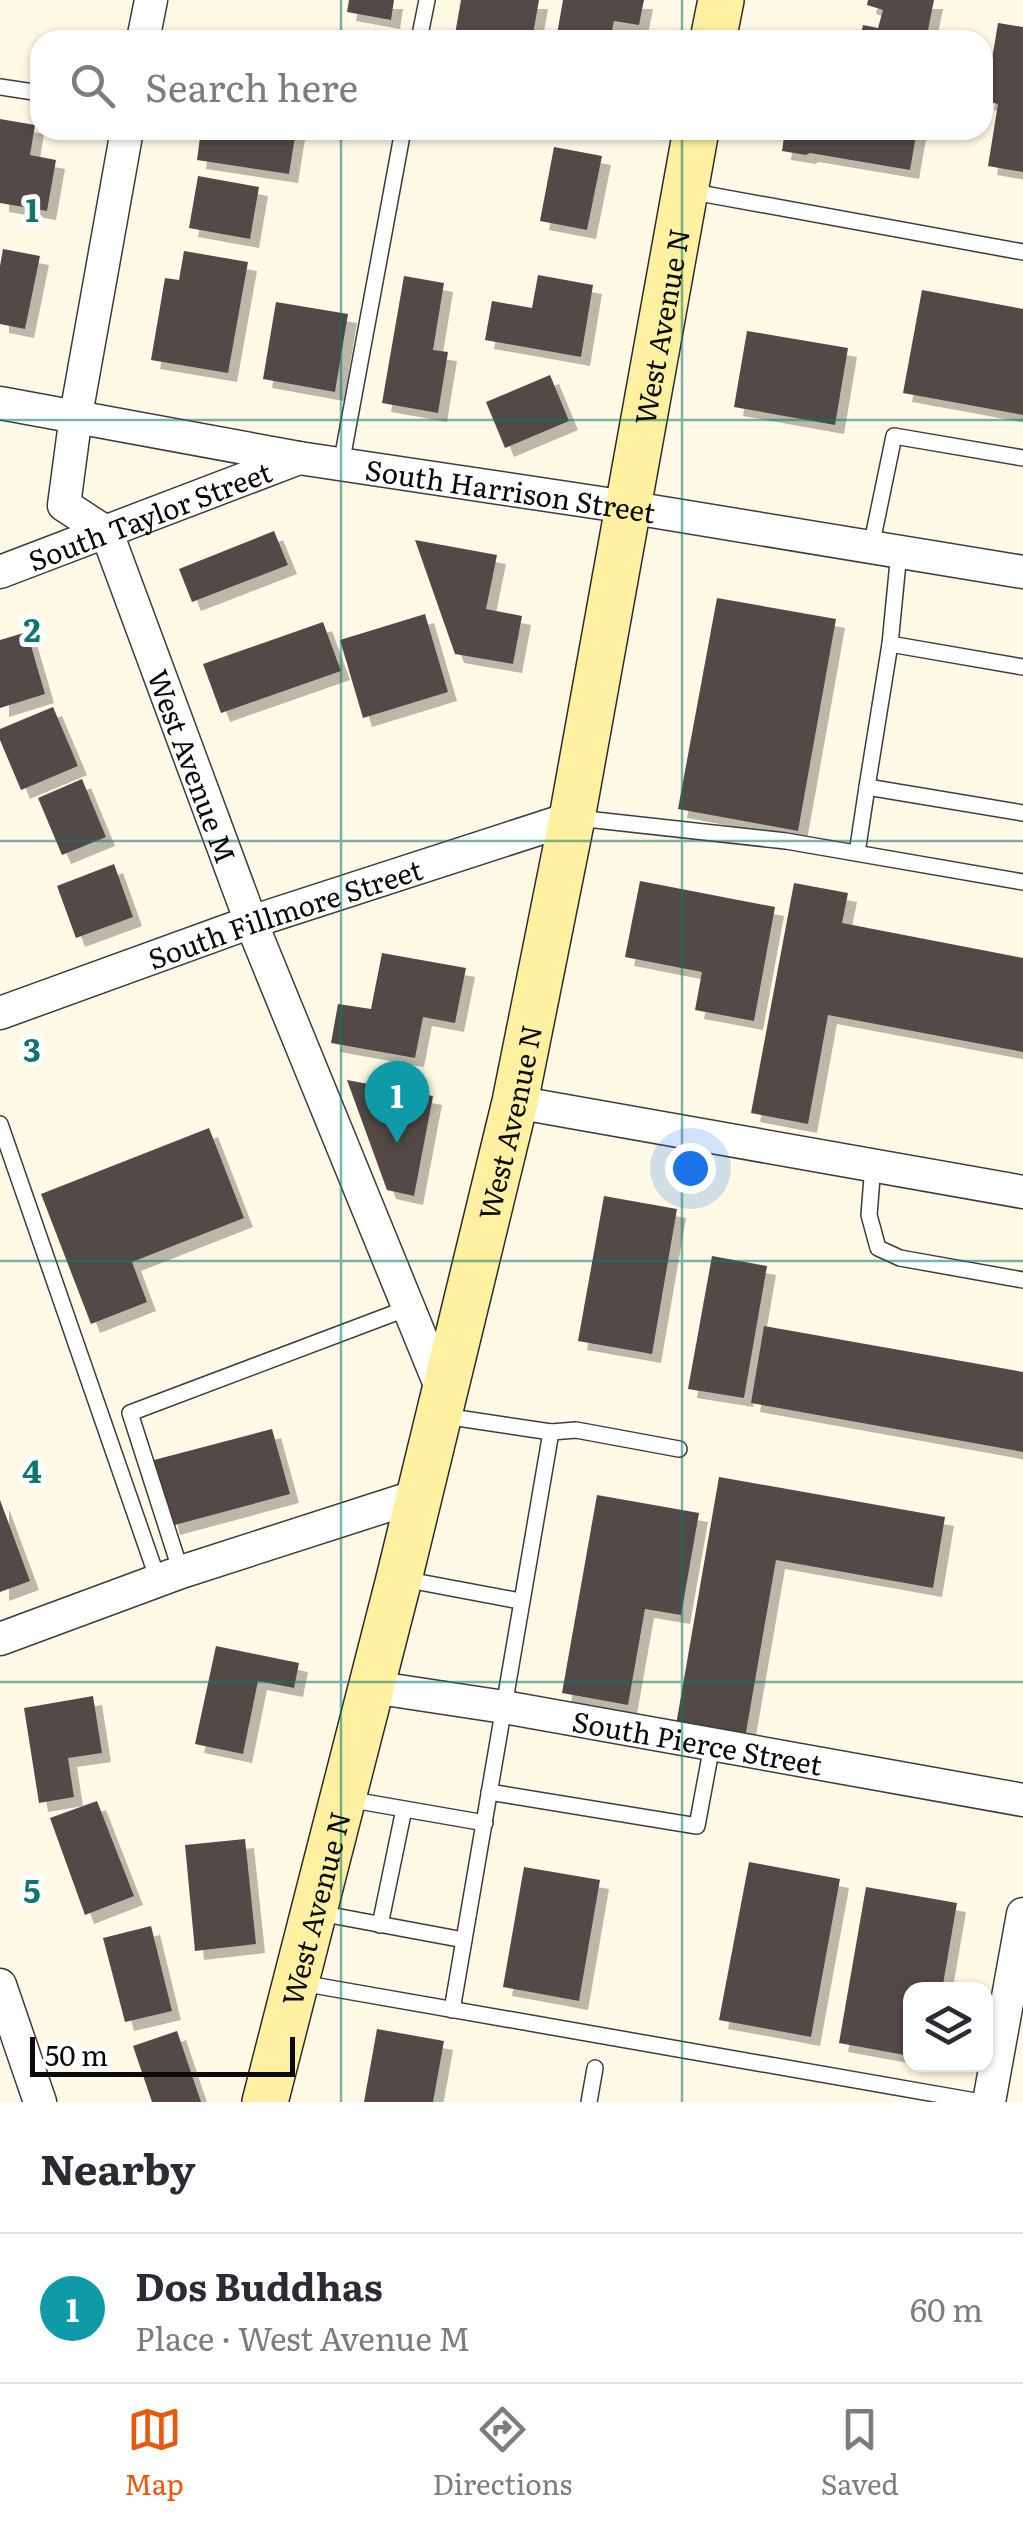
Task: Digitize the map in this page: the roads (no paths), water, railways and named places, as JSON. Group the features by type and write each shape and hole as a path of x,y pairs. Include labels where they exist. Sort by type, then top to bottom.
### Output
{"main road":[{"path":"716,30 721,0"},
{"name":"West Avenue N","path":"265,2102 400,1578 515,1102 572,818 694,140"}],"street":[{"path":"145,30 150,0"},
{"path":"107,533 64,505 76,415 125,140"},
{"name":"South Harrison Street","path":"0,403 298,458 1023,572"},
{"name":"South Taylor Street","path":"0,572 298,458"},
{"name":"West Avenue M","path":"107,533 251,922 408,1308 442,1406"},
{"name":"South Fillmore Street","path":"0,1013 251,922 572,818"},
{"path":"515,1102 1023,1192"},
{"path":"0,1639 170,1576 420,1495"},
{"name":"South Pierce Street","path":"372,1687 1023,1800"},
{"path":"989,2102 1023,1914"},
{"path":"0,1986 40,2102"}],"lane":[{"path":"421,30 427,0"},
{"path":"0,87 30,92"},
{"path":"341,464 401,140"},
{"path":"684,190 1023,252"},
{"path":"857,853 890,644 885,550 894,436 1023,458"},
{"path":"890,644 1023,667"},
{"path":"868,786 1023,813"},
{"path":"572,818 786,841 1023,882"},
{"path":"0,1124 170,1576"},
{"path":"873,1165 869,1215 878,1248 900,1258 1023,1280"},
{"path":"170,1576 130,1414 408,1308"},
{"path":"442,1406 551,1432 576,1430 680,1448"},
{"path":"452,2010 551,1432"},
{"path":"400,1578 520,1601"},
{"path":"490,1792 697,1826 712,1745"},
{"path":"343,1799 484,1823"},
{"path":"380,1925 404,1809"},
{"path":"316,1912 464,1940"},
{"path":"297,1982 981,2102"},
{"path":"589,2102 595,2068"}],"place":[{"name":"Dos Buddhas","path":"397,1143"}]}
